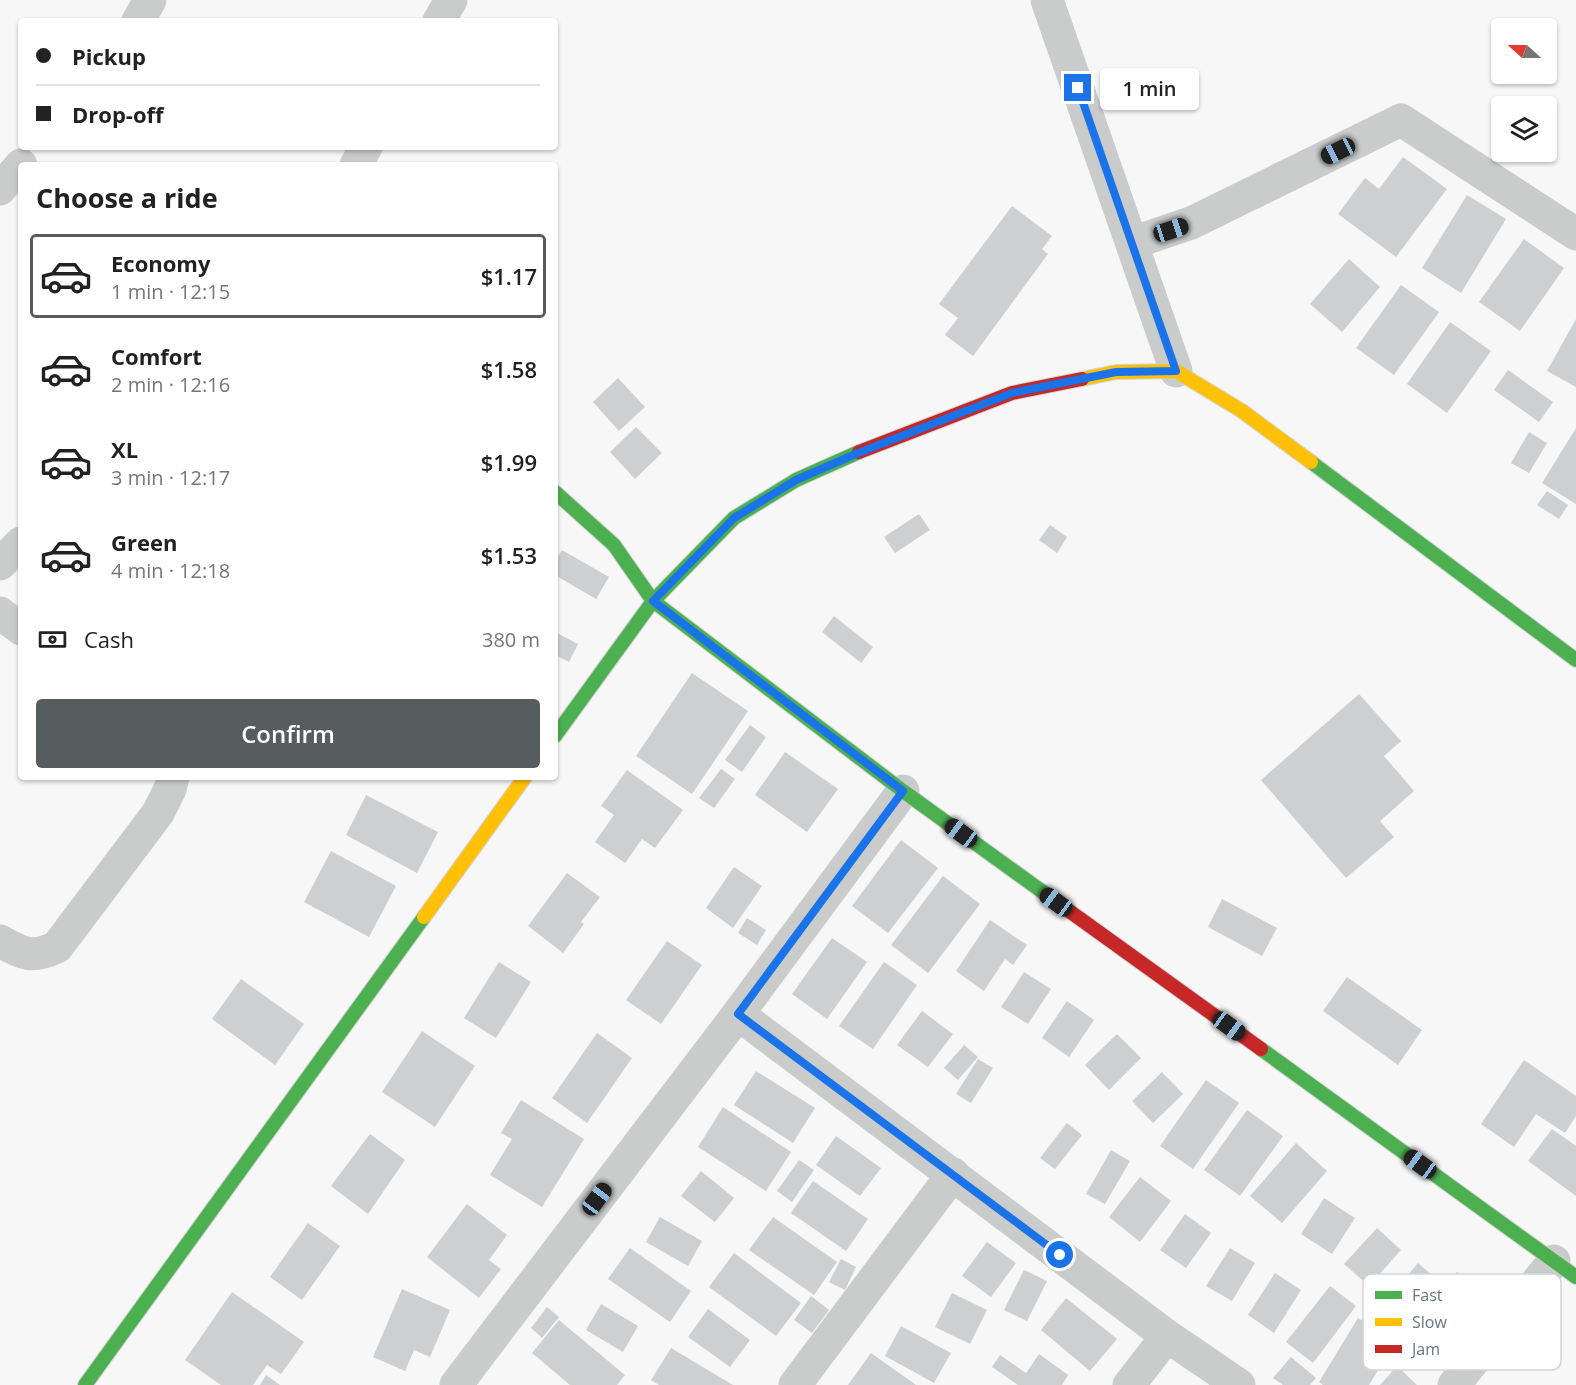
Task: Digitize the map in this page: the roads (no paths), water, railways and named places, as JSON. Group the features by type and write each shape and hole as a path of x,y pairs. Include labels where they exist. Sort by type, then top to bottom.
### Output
{"street":[{"path":"140,18 150,0"},
{"path":"441,18 451,0"},
{"path":"1047,0 1176,371"},
{"path":"1132,243 1191,223 1401,120 1576,234"},
{"path":"24,162 35,150"},
{"path":"0,189 18,168"},
{"path":"558,732 653,601 734,518 796,480 858,453 1012,393 1116,372 1176,371 1242,411 1576,660"},
{"path":"558,495 614,545 653,601 903,791 1565,1269"},
{"path":"0,564 18,546"},
{"path":"0,613 18,627"},
{"path":"0,941 26,955 43,954 57,947 158,813 172,780"},
{"path":"86,1385 523,780"},
{"path":"456,1385 738,1014 903,791"},
{"path":"738,1014 1167,1336 1239,1385"},
{"path":"795,1385 953,1174"},
{"path":"1129,1385 1167,1336"},
{"path":"1454,1385 1468,1370"}]}
